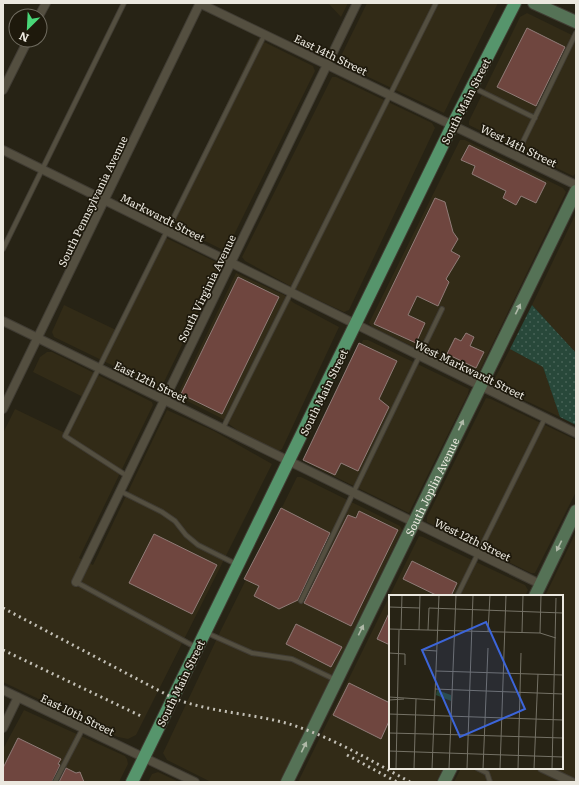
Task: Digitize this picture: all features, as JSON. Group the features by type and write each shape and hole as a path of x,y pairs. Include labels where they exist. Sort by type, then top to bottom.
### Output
{"main road":[{"name":"South Main Street","path":"132,782 290,461 452,126 515,3"}],"street":[{"name":"East 14th Street","path":"200,3 452,126"},
{"name":"South Pennsylvania Avenue","path":"3,409 200,3"},
{"name":"South Virginia Avenue","path":"76,582 357,3"},
{"path":"534,3 576,22"},
{"path":"3,90 24,48"},
{"name":"West 14th Street","path":"452,126 576,185"},
{"name":"Markwardt Street","path":"3,150 355,325"},
{"name":"South Joplin Avenue","path":"287,782 576,191"},
{"name":"East 12th Street","path":"3,321 290,461"},
{"name":"West Markwardt Street","path":"355,325 576,433"},
{"name":"West 12th Street","path":"290,461 540,584"},
{"path":"535,595 576,511"},
{"name":"East 10th Street","path":"3,690 195,782"},
{"path":"3,728 18,697"},
{"path":"444,782 450,769"},
{"path":"544,769 572,782"}],"lane":[{"path":"3,249 124,3"},
{"path":"223,428 436,3"},
{"path":"516,156 576,33"},
{"path":"128,476 65,436 265,34"},
{"path":"472,86 535,118"},
{"path":"301,601 442,309"},
{"path":"458,595 545,418"},
{"path":"120,491 162,512 175,521 186,535 198,545 238,565"},
{"path":"76,582 198,648"},
{"path":"205,632 252,653 292,659 337,680"},
{"path":"55,782 83,728"},
{"path":"479,769 487,773 490,782"}],"shaded area":[{"path":"328,3 348,3 341,17"},
{"path":"367,3 498,3 444,113 339,63 340,58"},
{"path":"527,13 576,37 576,173 573,176 469,125 469,121 520,17"},
{"path":"258,39 313,66 315,71 228,247 223,250 169,223"},
{"path":"332,77 336,77 432,123 435,128 349,310 344,312 301,292 245,261 242,257"},
{"path":"460,140 465,140 563,188 566,192 478,374 475,376 372,327 369,323"},
{"path":"576,213 576,353 532,305"},
{"path":"162,236 218,263 220,267 162,386 157,387 54,337 52,332 64,305 116,330"},
{"path":"236,273 284,295 294,303 339,327 282,449 279,451 241,433 221,418 177,396"},
{"path":"363,340 368,340 469,389 468,394 409,513 305,462"},
{"path":"510,349 543,367 560,417 495,386 493,382"},
{"path":"47,352 52,352 152,402 153,405 79,558 93,565 167,410 214,431 272,464 136,735 128,739 118,737 3,682 3,433 15,409 67,434 85,398 33,372 40,357"},
{"path":"486,398 491,399 576,440 576,492 535,573 531,573 427,522 427,517"},
{"path":"297,477 301,477 400,526 402,530 280,782 211,782 167,760 163,753 221,630"},
{"path":"576,532 576,782 454,782 460,769 563,769 563,595 545,595"},
{"path":"419,536 525,585 528,590 526,595 390,595"},
{"path":"389,597 389,769 442,769 436,782 298,782"},
{"path":"24,710 125,756 128,764 119,782 3,782 3,749"},
{"path":"158,772 179,782 148,782 152,774"}],"green space":[{"path":"532,305 576,353 576,425 560,417 543,367 510,349"}],"building":[{"path":"527,28 565,47 536,106 497,87"},
{"path":"469,145 546,183 536,203 521,196 516,205 503,198 506,191 472,174 475,166 461,160"},
{"path":"435,198 445,202 453,232 458,239 451,251 460,256 446,279 449,282 438,306 417,296 408,315 425,323 416,343 374,324"},
{"path":"238,277 279,297 222,414 181,394"},
{"path":"466,333 474,337 470,346 484,352 476,368 447,354 455,338 461,341"},
{"path":"359,343 397,361 379,399 389,407 358,471 341,463 335,475 303,460"},
{"path":"281,508 330,533 298,600 279,609 254,596 259,586 244,579"},
{"path":"359,511 398,530 351,626 304,603 348,515 356,518"},
{"path":"154,534 217,565 192,614 129,583"},
{"path":"412,561 457,583 451,595 436,595 403,579"},
{"path":"389,613 389,645 377,639"},
{"path":"296,624 342,647 331,667 286,644"},
{"path":"349,683 389,703 389,721 381,739 333,715"},
{"path":"18,738 61,759 58,764 60,765 52,782 3,782 3,768"},
{"path":"66,768 76,773 80,772 84,782 59,782"}],"railway":[{"path":"3,608 173,698 187,703 286,723 302,728 350,749 410,782"},
{"path":"3,650 143,717"},
{"path":"347,755 397,782"}]}
